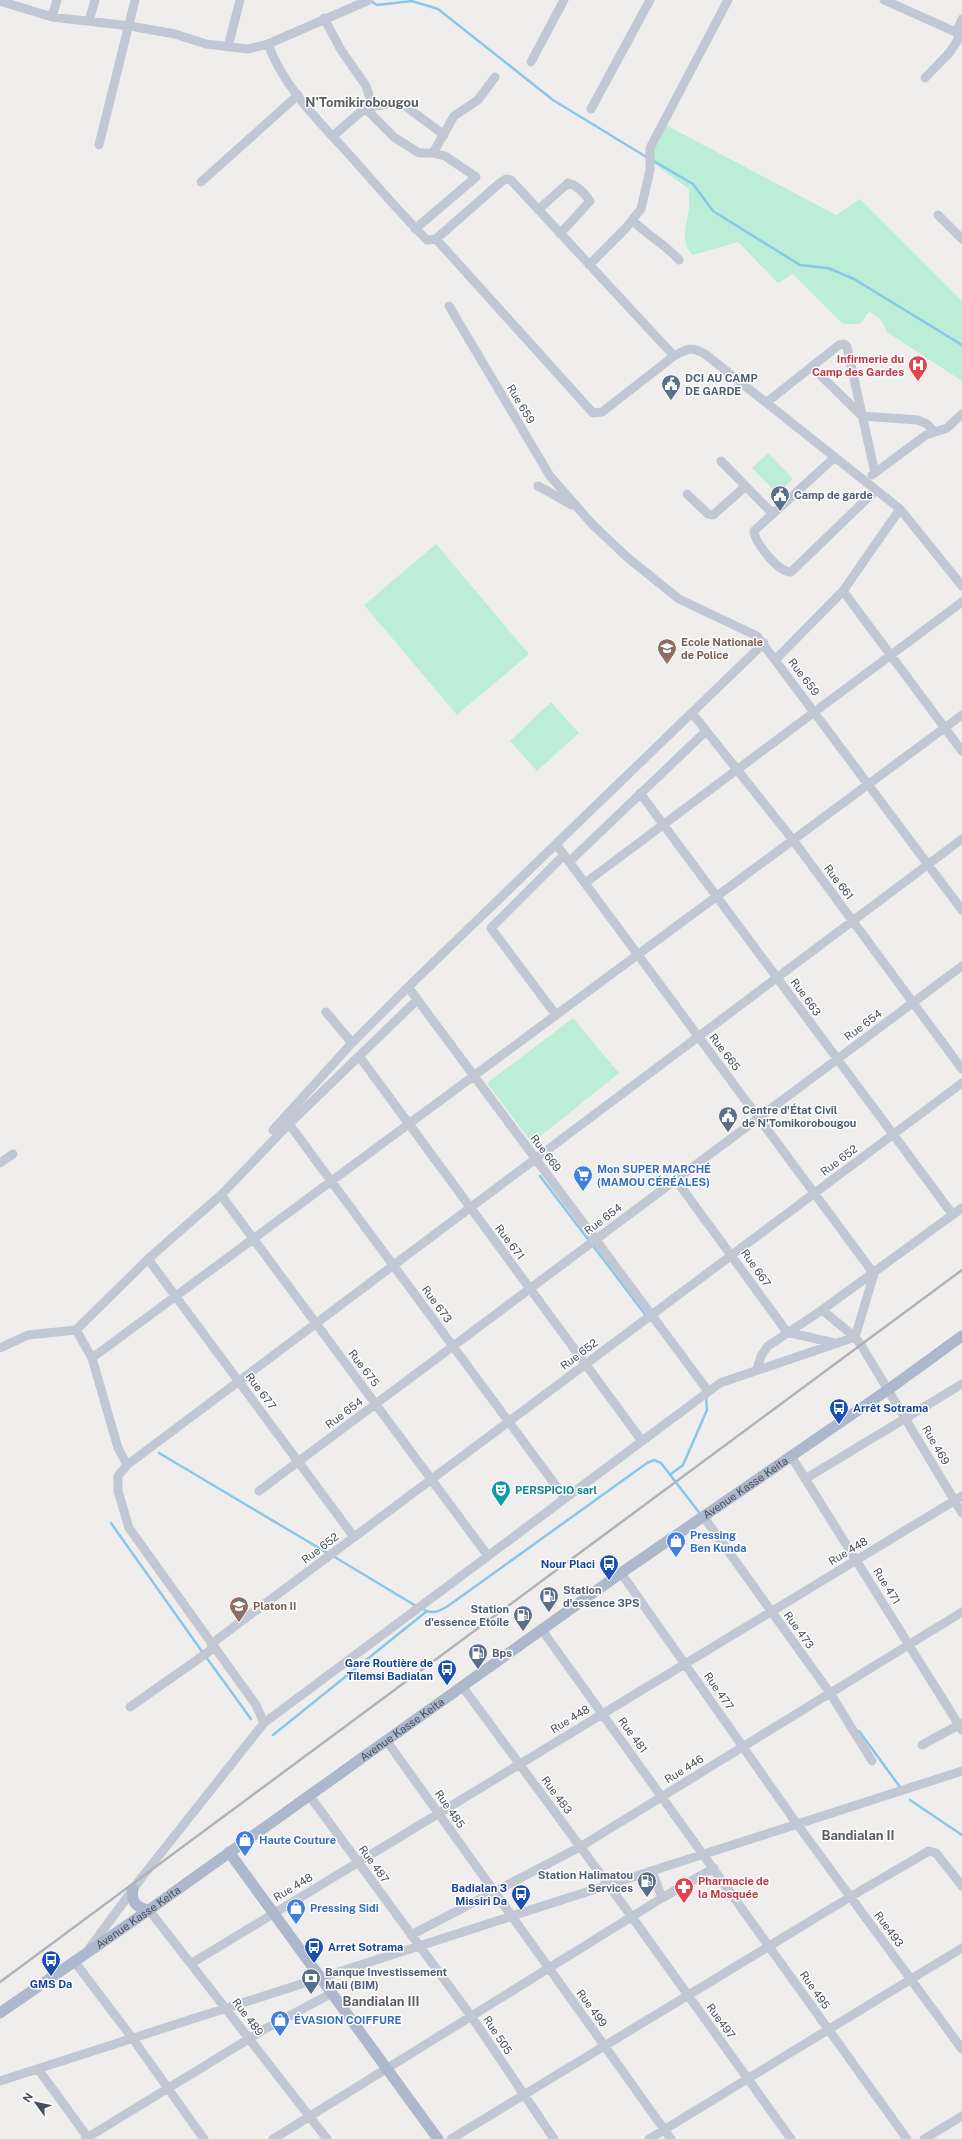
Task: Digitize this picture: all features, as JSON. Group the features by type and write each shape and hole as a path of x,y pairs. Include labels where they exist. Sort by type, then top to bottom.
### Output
{"main road":[{"name":"Avenue Kasse Keita","path":"0,2013 86,1952 149,1910 621,1573 889,1389 962,1336"},
{"path":"229,1852 438,2139"},
{"path":"133,1889 133,1902 141,1909 149,1910"}],"street":[{"path":"52,17 57,0"},
{"path":"89,21 95,0"},
{"path":"99,146 130,26 135,0"},
{"path":"228,47 240,0"},
{"path":"0,1 52,17 130,26 175,34 206,44 248,49 268,44 324,18 369,0"},
{"path":"531,62 564,0"},
{"path":"590,109 650,0"},
{"path":"589,265 641,209 650,170 650,148 728,0"},
{"path":"884,0 960,34"},
{"path":"324,18 341,50 366,86 369,107 394,136 419,153 433,153 446,156 460,164 476,177 415,228"},
{"path":"925,78 950,52 960,34 962,19"},
{"path":"268,44 274,60 298,95 427,240 432,241 436,239 506,179 511,180 674,356"},
{"path":"433,153 454,116 478,100 494,77"},
{"path":"201,182 298,95"},
{"path":"333,136 369,107 393,104 404,105 444,135"},
{"path":"538,210 568,184 573,184 587,197 590,202 560,234"},
{"path":"938,215 961,236"},
{"path":"632,220 646,233 667,246 679,260"},
{"path":"436,239 593,414 602,412 674,356 687,349 696,349 705,354 900,509 962,586"},
{"name":"Rue 659","path":"449,306 550,476 579,509 628,558 679,599 757,636 776,659 962,910"},
{"path":"766,402 839,345 844,344 847,347 875,473"},
{"path":"812,367 862,416 918,420 927,424 934,432"},
{"path":"865,481 926,434 947,428 962,414"},
{"path":"835,457 772,512 756,527 754,531 755,539 780,569 791,572 876,490"},
{"path":"722,461 772,512"},
{"name":"Rue 659","path":"538,486 579,509"},
{"path":"688,494 708,514 713,515 746,486"},
{"path":"776,659 843,591 900,509"},
{"path":"843,591 962,751"},
{"path":"585,883 962,602"},
{"path":"273,1130 352,1043 408,987 764,644"},
{"name":"Rue 661","path":"692,713 793,840 962,1069"},
{"path":"92,1358 962,714"},
{"path":"556,1015 491,928 706,731"},
{"name":"Rue 663","path":"640,793 953,1215"},
{"path":"264,1723 256,1705 129,1528 118,1491 118,1476 127,1465 962,839"},
{"name":"Rue 665","path":"556,844 874,1274"},
{"name":"Rue 654","path":"259,1491 962,966"},
{"name":"Rue 669","path":"408,987 708,1392"},
{"path":"0,1348 28,1335 76,1330 148,1259 221,1195 289,1124 417,1000"},
{"path":"326,1012 352,1043"},
{"name":"Rue 671","path":"360,1056 408,1124 642,1441"},
{"name":"Rue 652","path":"130,1707 213,1646 354,1537 962,1083"},
{"name":"Rue 673","path":"289,1124 565,1498"},
{"path":"0,1163 13,1154"},
{"name":"Rue 667","path":"676,1180 788,1332"},
{"name":"Rue 675","path":"221,1195 488,1556"},
{"path":"757,1369 761,1356 768,1346 874,1274 962,1208"},
{"name":"Rue 677","path":"148,1259 354,1537"},
{"path":"86,1952 133,1889 264,1723 720,1383 855,1336 874,1274"},
{"name":"Rue 469","path":"822,1310 855,1336 958,1498 962,1513"},
{"path":"76,1330 92,1358 118,1448 127,1465"},
{"path":"788,1332 834,1343"},
{"path":"805,1479 962,1384"},
{"name":"Rue 471","path":"791,1456 961,1726"},
{"name":"Rue 448","path":"192,1963 958,1498"},
{"name":"Rue 473","path":"703,1516 830,1693 872,1761"},
{"name":"Rue 477","path":"621,1573 797,1824"},
{"name":"Rue 446","path":"411,1935 580,1847 962,1612"},
{"name":"Rue 481","path":"542,1630 704,1854"},
{"name":"Rue 483","path":"462,1686 632,1917"},
{"path":"922,1745 961,1726"},
{"name":"Rue 485","path":"386,1740 493,1892"},
{"path":"0,2082 962,1771"},
{"name":"Rue 487","path":"310,1795 419,1946"},
{"name":"Rue493","path":"797,1824 962,2049"},
{"path":"451,2139 850,1897 929,1851 936,1852 962,1886"},
{"name":"Rue 495","path":"704,1854 907,2139"},
{"path":"274,2139 662,1898 714,1868"},
{"path":"652,1871 662,1898"},
{"name":"Rue 499","path":"493,1892 672,2139"},
{"name":"Rue 489","path":"149,1910 192,1963 326,2139"},
{"name":"Rue497","path":"632,1917 791,2139"},
{"name":"Rue 505","path":"419,1946 471,2016 523,2096 554,2139"},
{"path":"649,2139 962,1948"},
{"path":"74,1961 133,2038 167,2089 204,2139"},
{"path":"38,2069 87,2138 249,2038 332,1993"},
{"path":"924,2139 962,2116"}],"green space":[{"path":"662,123 836,215 860,199 962,301 962,381 887,332 880,320 869,312 860,324 843,324 793,274 778,283 738,242 693,255 686,245 685,239 689,206 689,189 653,163 649,147"},
{"path":"768,453 793,479 777,494 752,468"},
{"path":"436,544 529,654 457,715 364,605"},
{"path":"551,702 579,733 537,771 510,741"},
{"path":"573,1018 619,1073 532,1143 487,1083"}],"waterway":[{"path":"371,1 377,5 412,1 438,9 553,100 648,158"},
{"path":"652,160 693,184 713,211 800,265 828,268 854,279 962,345"},
{"path":"540,1176 647,1317"},
{"path":"671,1474 683,1465 707,1410 706,1396"},
{"path":"159,1453 329,1554"},
{"path":"421,1608 435,1612 448,1606 647,1463 654,1460 661,1463 701,1515"},
{"path":"111,1523 203,1653"},
{"path":"333,1556 416,1606"},
{"path":"273,1735 427,1611"},
{"path":"206,1657 251,1719"},
{"path":"859,1731 900,1787"},
{"path":"910,1800 962,1835"}],"railway":[{"path":"0,1982 962,1270"}],"place":[{"name":"Infirmerie du Camp des Gardes","path":"918,382"},
{"name":"DCI AU CAMP DE GARDE","path":"671,401"},
{"name":"Camp de garde","path":"780,512"},
{"name":"Ecole Nationale de Police","path":"667,665"},
{"name":"Centre d'État Civil de N'Tomikorobougou","path":"728,1133"},
{"name":"Mon SUPER MARCHÉ (MAMOU CÉRÉALES)","path":"583,1192"},
{"name":"Arrêt Sotrama","path":"839,1425"},
{"name":"PERSPICIO sarl","path":"501,1507"},
{"name":"Pressing Ben Kunda","path":"676,1558"},
{"name":"Nour Placi","path":"609,1581"},
{"name":"Station d'essence 3PS","path":"549,1613"},
{"name":"Platon II","path":"239,1623"},
{"name":"Station d'essence Etoile","path":"523,1632"},
{"name":"Bps","path":"478,1670"},
{"name":"Gare Routière de Tilemsi Badialan","path":"447,1686"},
{"name":"Haute Couture","path":"245,1857"},
{"name":"Station Halimatou Services","path":"647,1898"},
{"name":"Pharmacie de la Mosquée","path":"684,1904"},
{"name":"Badialan 3 Missiri Da","path":"521,1911"},
{"name":"Pressing Sidi","path":"296,1925"},
{"name":"Arret Sotrama","path":"314,1964"},
{"name":"GMS Da","path":"51,1977"},
{"name":"Banque Investissement Mali (BIM)","path":"311,1995"},
{"name":"ÉVASION COIFFURE","path":"280,2037"}],"district":[{"name":"N'Tomikirobougou","path":"362,102"},
{"name":"Bandialan II","path":"858,1835"},
{"name":"Bandialan III","path":"381,2001"}]}
